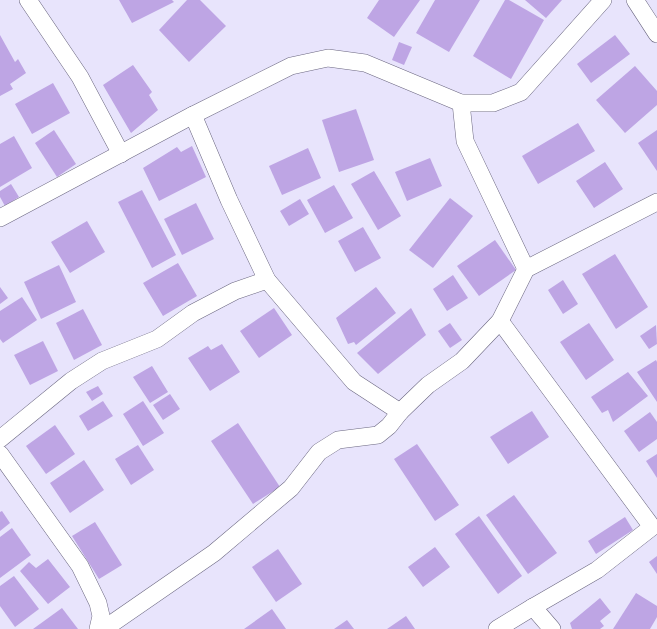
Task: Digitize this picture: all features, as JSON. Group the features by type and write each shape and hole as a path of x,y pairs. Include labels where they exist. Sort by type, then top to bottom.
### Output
{"street":[{"path":"28,0 80,77 121,154"},
{"path":"0,218 193,115 291,66 328,58 365,63 461,103 493,103 521,92 603,0"},
{"path":"634,0 657,34"},
{"path":"461,103 465,141 526,269"},
{"path":"193,115 228,200 267,280 354,382 400,412"},
{"path":"104,629 214,553 291,488 319,452 338,440 378,435 389,426 400,412 428,385 462,361 500,321 526,269 657,202"},
{"path":"0,439 71,381 102,362 157,339 193,313 235,291 267,280"},
{"path":"497,629 597,570 655,525 500,321"},
{"path":"0,454 80,566 98,603 101,616 98,629"},
{"path":"533,607 552,629"}],"building":[{"path":"119,0 172,0 174,2 132,23"},
{"path":"187,0 200,0 226,26 189,62 159,30"},
{"path":"379,0 420,0 394,37 367,18"},
{"path":"435,0 480,0 449,52 416,33"},
{"path":"505,0 509,0 544,20 511,79 473,56"},
{"path":"525,0 562,0 546,18"},
{"path":"0,35 15,62 18,59 26,73 10,84 13,89 0,96"},
{"path":"615,35 630,54 591,83 577,64"},
{"path":"399,42 412,47 404,65 392,60"},
{"path":"133,65 152,92 149,95 158,110 131,133 103,85"},
{"path":"635,66 657,91 657,105 625,133 596,100"},
{"path":"53,83 70,113 32,134 15,104"},
{"path":"356,109 374,160 339,172 322,120"},
{"path":"578,123 595,151 538,184 522,156"},
{"path":"54,130 76,164 57,177 35,143"},
{"path":"657,130 657,171 638,143"},
{"path":"14,136 32,168 0,187 0,144"},
{"path":"192,146 206,177 159,201 143,168 177,147 181,152"},
{"path":"308,148 321,178 282,195 269,166"},
{"path":"430,158 442,186 407,201 395,172"},
{"path":"605,162 623,189 594,208 576,181"},
{"path":"374,171 401,216 378,230 351,184"},
{"path":"11,184 19,197 5,206 0,197 0,191"},
{"path":"334,185 353,218 325,233 307,200"},
{"path":"142,190 176,255 152,268 118,202"},
{"path":"450,198 473,216 433,268 409,250"},
{"path":"300,199 309,214 289,226 280,211"},
{"path":"196,203 214,239 182,255 164,219"},
{"path":"87,221 105,252 70,273 51,242"},
{"path":"363,227 381,258 355,272 338,241"},
{"path":"495,240 516,270 479,296 457,266"},
{"path":"615,254 648,307 616,329 582,274"},
{"path":"178,263 197,296 163,316 143,283"},
{"path":"59,265 76,302 41,319 24,282"},
{"path":"453,275 468,298 447,311 433,289"},
{"path":"563,280 578,304 563,314 548,290"},
{"path":"0,287 8,298 0,304"},
{"path":"376,287 396,313 356,345 354,342 348,344 336,318"},
{"path":"22,297 37,320 3,343 0,339 0,311"},
{"path":"274,308 292,335 259,358 240,331"},
{"path":"411,308 426,335 378,374 357,353"},
{"path":"83,309 102,345 74,360 56,323"},
{"path":"450,323 462,340 450,348 438,331"},
{"path":"589,323 614,360 586,380 560,342"},
{"path":"656,325 657,344 649,349 640,336"},
{"path":"43,341 58,371 30,385 14,355"},
{"path":"222,344 240,372 210,391 188,358 208,346 211,350"},
{"path":"656,360 657,362 657,402 637,372"},
{"path":"152,366 168,392 150,403 133,377"},
{"path":"628,372 648,396 613,422 608,410 602,413 591,397"},
{"path":"98,386 103,394 92,401 86,392"},
{"path":"170,394 180,409 163,420 153,405"},
{"path":"103,401 113,416 88,431 79,416"},
{"path":"143,401 164,433 143,446 123,414"},
{"path":"532,411 549,437 508,464 490,437"},
{"path":"650,412 657,422 657,439 639,452 624,431"},
{"path":"238,423 280,487 253,504 211,441"},
{"path":"55,425 75,454 46,474 26,446"},
{"path":"417,444 459,505 435,521 394,459"},
{"path":"138,445 154,470 131,485 115,459"},
{"path":"657,454 657,478 646,461"},
{"path":"84,460 104,490 70,513 50,483"},
{"path":"514,495 557,553 528,574 486,515"},
{"path":"2,511 10,523 0,531 0,512"},
{"path":"479,516 522,576 498,594 455,534"},
{"path":"625,517 633,530 596,554 588,541"},
{"path":"95,522 122,565 99,579 72,536"},
{"path":"12,528 31,555 0,578 0,537"},
{"path":"435,547 450,567 423,587 408,567"},
{"path":"278,549 302,584 276,602 252,567"},
{"path":"657,556 657,574 649,562"},
{"path":"48,559 70,587 48,604 20,571 29,562 36,568"},
{"path":"14,576 39,609 15,627 0,606 0,586"},
{"path":"636,593 657,606 657,617 650,629 613,629"},
{"path":"600,598 611,612 600,621 604,626 600,629 572,629 570,623"},
{"path":"62,608 78,629 33,629"},
{"path":"272,609 286,629 244,629"},
{"path":"406,616 415,629 387,629"},
{"path":"347,620 354,629 334,629"}]}
